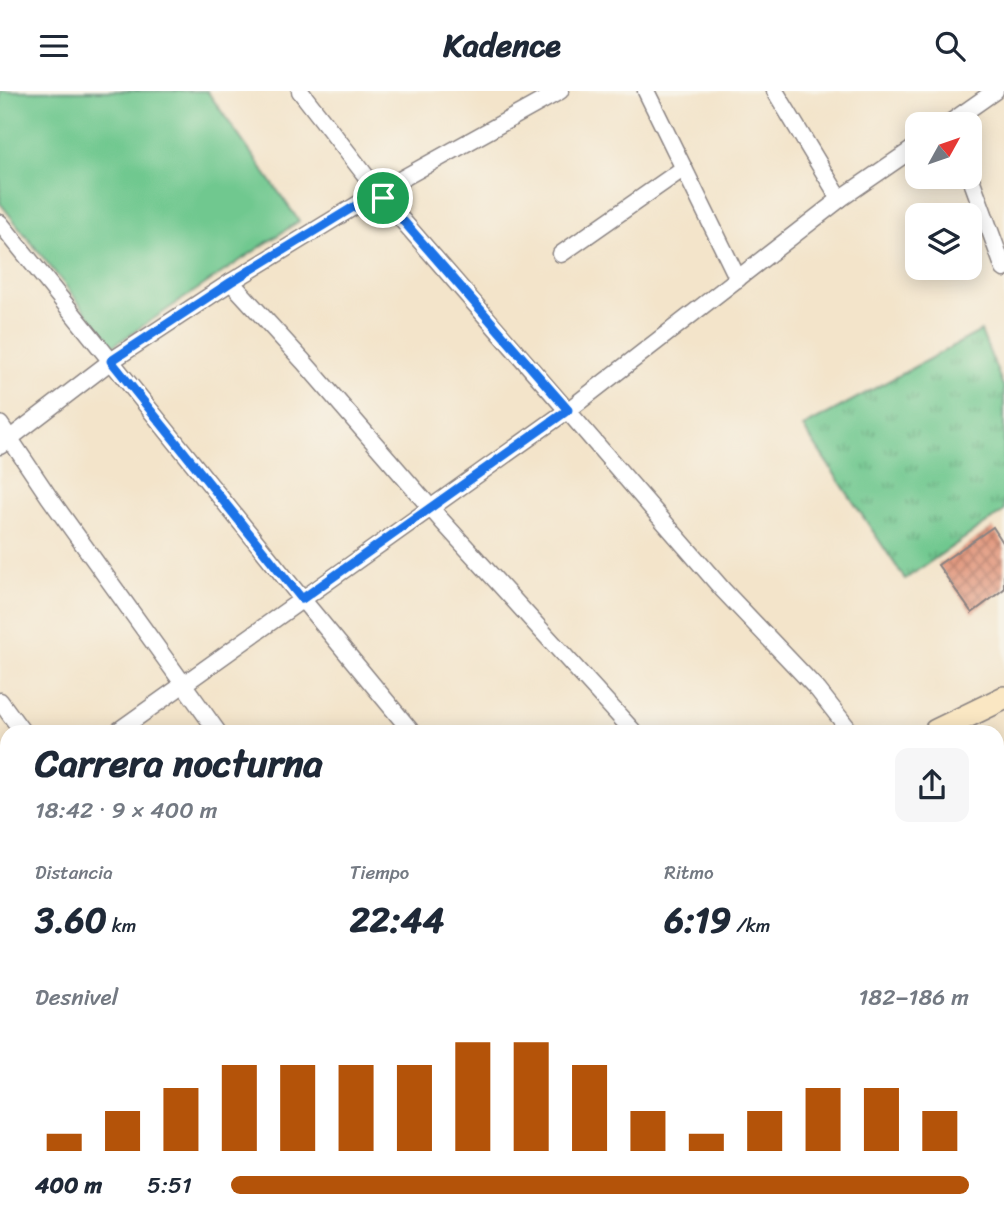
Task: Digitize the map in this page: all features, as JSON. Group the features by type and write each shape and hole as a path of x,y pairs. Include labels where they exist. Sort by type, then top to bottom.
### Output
{"main road":[{"path":"948,725 1004,698"}],"street":[{"path":"300,91 378,192 723,590 818,690 845,725"},
{"path":"5,442 111,361 231,282 378,192 560,91"},
{"path":"646,91 738,279"},
{"path":"775,91 840,199"},
{"path":"966,112 995,91"},
{"path":"126,725 568,410 840,199 905,154"},
{"path":"561,254 684,169"},
{"path":"975,189 1004,269"},
{"path":"0,223 406,725"},
{"path":"231,282 442,521 628,725"},
{"path":"0,424 5,442 49,497 213,725"},
{"path":"0,701 18,725"}],"green space":[{"path":"0,91 207,91 299,221 113,346 0,203"},
{"path":"981,331 1004,388 1004,511 905,579 803,427"}],"building":[{"path":"993,527 1004,544 1004,589 972,613 938,565"}],"route":[{"path":"378,192 383,198 568,410 302,599 111,361 231,282 378,192"}]}
